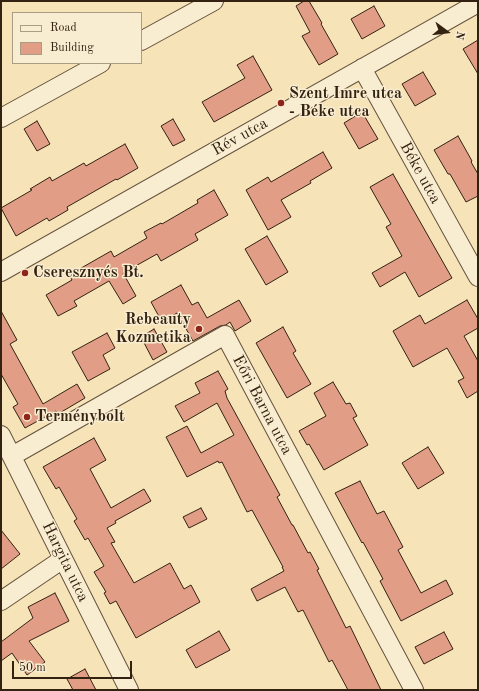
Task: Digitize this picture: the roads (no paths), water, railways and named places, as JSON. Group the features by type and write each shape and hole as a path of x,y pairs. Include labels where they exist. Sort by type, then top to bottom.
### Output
{"street":[{"path":"142,40 214,1"},
{"name":"Rév utca","path":"1,272 478,3"},
{"path":"1,118 99,64"},
{"name":"Béke utca","path":"362,68 478,277"},
{"name":"Eőri Barna utca","path":"12,456 225,335 414,690"},
{"name":"Hargita utca","path":"1,435 129,690"},
{"path":"1,601 62,559"}],"place":[{"name":"Szent Imre utca - Béke utca","path":"281,103"},
{"name":"Cseresznyés Bt.","path":"25,273"},
{"name":"Rebeauty Kozmetika","path":"199,329"},
{"name":"Terménybolt","path":"27,417"}]}
